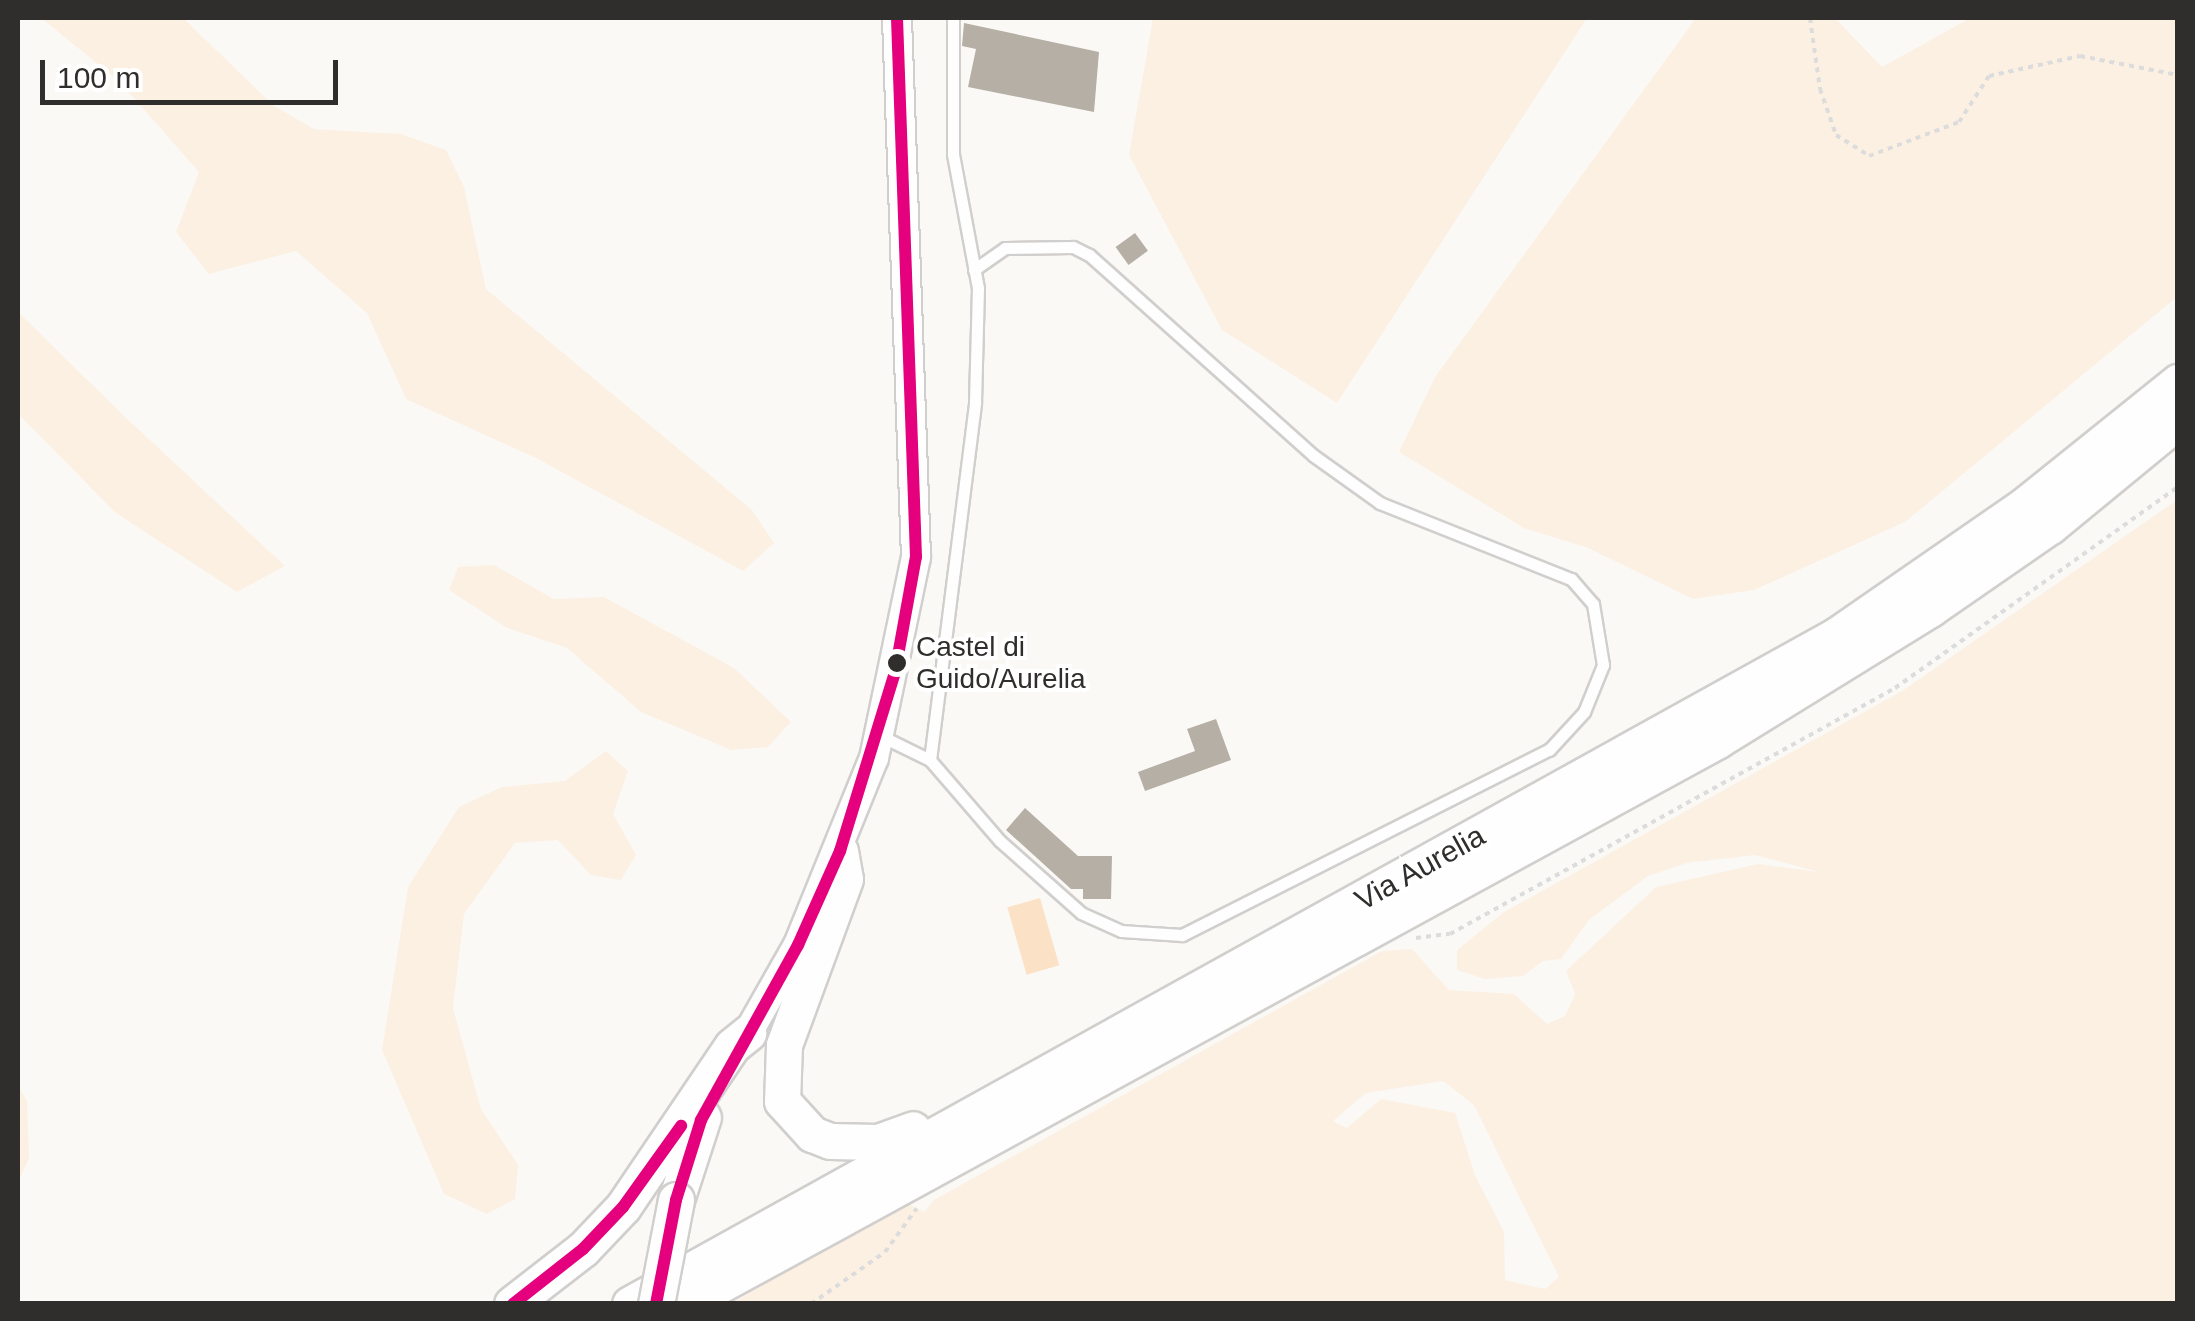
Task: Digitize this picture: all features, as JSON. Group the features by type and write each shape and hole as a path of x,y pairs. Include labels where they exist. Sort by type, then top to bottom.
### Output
{"highway":[{"name":"Via Aurelia","path":"630,1304 1837,635 2026,504 2178,382"},
{"name":"Via Aurelia","path":"686,1304 1718,740 1930,609 2050,526 2178,420"},
{"path":"840,851 845,879 778,1074 794,1119 812,1134 841,1142 902,1135 1295,921 1326,919"},
{"path":"656,1304 676,1200 701,1120 748,1033"},
{"path":"512,1304 583,1250 622,1208 732,1046 748,1033"}],"street":[{"path":"748,1033 840,851 879,735 916,558 897,18"}],"lane":[{"path":"930,760 975,402 974,270 953,154 952,18"},
{"path":"879,735 930,760 1000,841 1080,913 1121,931 1182,935 1549,750 1584,712 1604,647 1594,604 1572,579 1380,502 1314,456 1088,256 1073,247 1005,248 974,270"}],"path":[{"path":"1810,18 1820,89 1836,135 1869,156 1959,122 1989,76 2080,56 2178,75"}],"shaded area":[{"path":"41,18 183,18 274,106 314,129 401,134 446,150 464,187 486,289 752,510 774,543 743,571 536,458 406,399 367,313 296,251 209,274 176,232 199,172 119,81"},
{"path":"1153,18 1587,18 1337,403 1222,330 1129,155"},
{"path":"1696,18 1835,18 1882,67 1970,18 2177,18 2178,296 1905,522 1754,590 1693,599 1588,548 1524,528 1399,452 1435,377"},
{"path":"18,312 285,566 237,592 116,513 18,414"},
{"path":"2177,500 2177,1303 731,1304 903,1201 924,1212 934,1200 1382,951 1412,949 1449,990 1514,994 1547,1024 1565,1016 1575,994 1566,971 1656,887 1758,864 1819,872 1755,855 1687,863 1648,876 1589,920 1561,959 1543,961 1523,976 1485,979 1457,970 1457,950 1504,912 1902,691","holes":["1443,1081 1474,1105 1559,1277 1545,1289 1505,1280 1504,1232 1475,1175 1455,1113 1381,1099 1347,1128 1333,1121 1366,1093"]},
{"path":"494,565 554,599 604,597 734,668 791,722 768,747 731,750 641,712 567,648 507,628 449,590 458,567"},
{"path":"606,751 628,771 613,814 636,855 621,880 591,875 558,840 515,843 464,914 453,1008 481,1109 518,1165 515,1199 487,1214 444,1194 382,1050 408,887 459,807 502,787 565,781"},
{"path":"1040,898 1059,965 1027,975 1007,907"},
{"path":"18,1086 27,1101 29,1158 19,1180"}],"building":[{"path":"964,23 1099,52 1094,112 968,87 976,49 962,46"},
{"path":"1135,233 1148,251 1129,265 1116,247"},
{"path":"1216,719 1231,760 1145,791 1138,772 1195,751 1187,729"},
{"path":"1025,808 1078,856 1112,856 1111,899 1083,899 1083,889 1071,889 1006,830"}],"transit line":[{"path":"656,1304 676,1200 701,1120 798,945 840,851 895,672 916,557 897,18"},
{"path":"513,1304 583,1249 623,1207 681,1126"}],"place":[{"name":"Castel di Guido/Aurelia","path":"897,663"}]}
